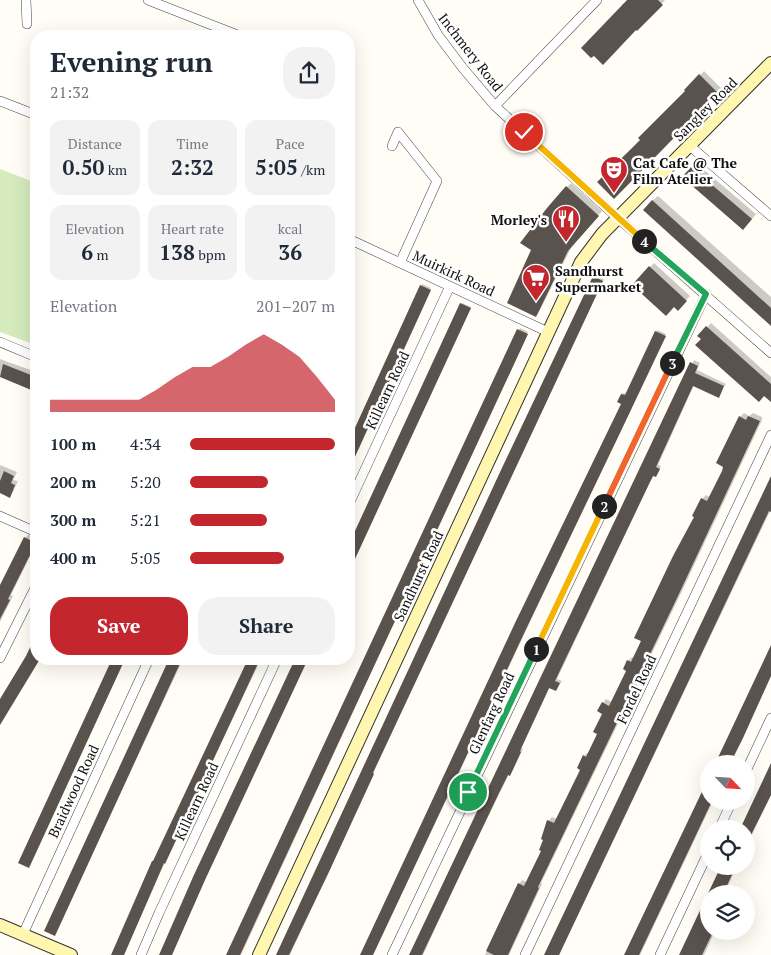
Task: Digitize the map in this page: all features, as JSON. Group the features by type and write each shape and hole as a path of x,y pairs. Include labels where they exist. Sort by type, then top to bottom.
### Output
{"street":[{"path":"26,0 28,24"},
{"path":"148,0 225,30"},
{"name":"Inchmery Road","path":"418,0 438,35 495,106 771,353"},
{"path":"495,106 587,4 597,0"},
{"name":"Sangley Road","path":"618,218 771,63"},
{"path":"0,101 30,113"},
{"path":"392,146 398,132 437,181 400,263"},
{"path":"690,146 771,216"},
{"name":"Sandhurst Road","path":"259,955 584,258 602,234 618,218"},
{"name":"Muirkirk Road","path":"355,242 548,332"},
{"name":"Killearn Road","path":"355,491 450,286"},
{"name":"Glenfarg Road","path":"392,955 706,294"},
{"path":"0,342 30,354"},
{"name":"Fordel Road","path":"525,955 771,435"},
{"path":"0,516 30,529"},
{"path":"1,655 30,598"},
{"name":"Braidwood Road","path":"23,934 146,665"},
{"name":"Killearn Road","path":"141,955 274,665"},
{"path":"754,755 771,718"},
{"path":"660,955 700,871"},
{"path":"0,925 71,955"}],"green space":[{"path":"0,169 30,181 30,343 0,332"}],"building":[{"path":"627,0 658,0 663,5 603,65 594,56 591,58 581,48"},
{"path":"699,74 718,93 614,199 597,182 640,140 638,138 685,91"},
{"path":"691,167 752,219 743,230 682,177"},
{"path":"566,186 599,216 568,251 536,317 507,303 531,250 520,243"},
{"path":"652,200 771,308 771,326 643,210"},
{"path":"649,266 687,301 678,311 674,307 666,316 632,285"},
{"path":"593,276 603,281 373,773 328,874 289,955 276,955 501,470"},
{"path":"420,285 431,290 355,457 355,428"},
{"path":"460,303 471,308 355,559 355,531"},
{"path":"706,326 771,384 771,402 764,396 759,402 695,345 701,339 697,336"},
{"path":"517,329 528,334 240,955 226,955"},
{"path":"655,331 666,336 373,955 360,955 515,623 621,404 617,402 621,394 625,395"},
{"path":"690,362 698,366 695,373 724,386 719,398 693,386 656,467 660,469 656,477 653,476 649,484 555,681 560,683 556,691 549,688 510,776 508,775 499,793 422,955 409,955"},
{"path":"3,364 30,375 30,390 0,377"},
{"path":"739,416 746,420 748,416 760,421 538,887 508,955 494,955 486,951 518,883 524,886 541,851 539,850 543,840 541,839 547,820 554,823 580,770 577,768 583,755 586,757 597,734 593,732 602,714 597,711 602,702 609,706 626,671 623,669 627,660 631,662 641,641 634,638 694,517 692,516 701,498 707,501 722,471 723,467 716,463"},
{"path":"4,471 14,476 11,483 15,485 10,498 0,493 0,481"},
{"path":"771,476 771,512 769,511 559,955 544,955"},
{"path":"24,537 30,540 30,555 0,619 0,585"},
{"path":"771,645 771,676 743,738 734,755 719,755"},
{"path":"30,648 30,665 36,665 0,725 0,699"},
{"path":"109,665 122,665 29,868 18,863"},
{"path":"166,665 179,665 55,936 44,931"},
{"path":"245,665 257,665 164,863 124,955 111,955"},
{"path":"292,665 305,665 172,955 159,955 193,877"},
{"path":"771,763 771,795 755,827 755,820 744,820 749,810 755,810 755,797"},
{"path":"700,796 700,810 708,810 703,820 700,820 700,826 639,955 624,955"},
{"path":"717,875 732,875 727,885 712,885"},
{"path":"700,910 700,940 709,940 702,955 679,955"}],"place":[{"name":"Cat Cafe @ The Film Atelier","path":"614,194"},
{"name":"Morley's","path":"566,243"},
{"name":"Sandhurst Supermarket","path":"536,302"}],"route":[{"path":"468,792 706,294 618,218 524,132"}]}
